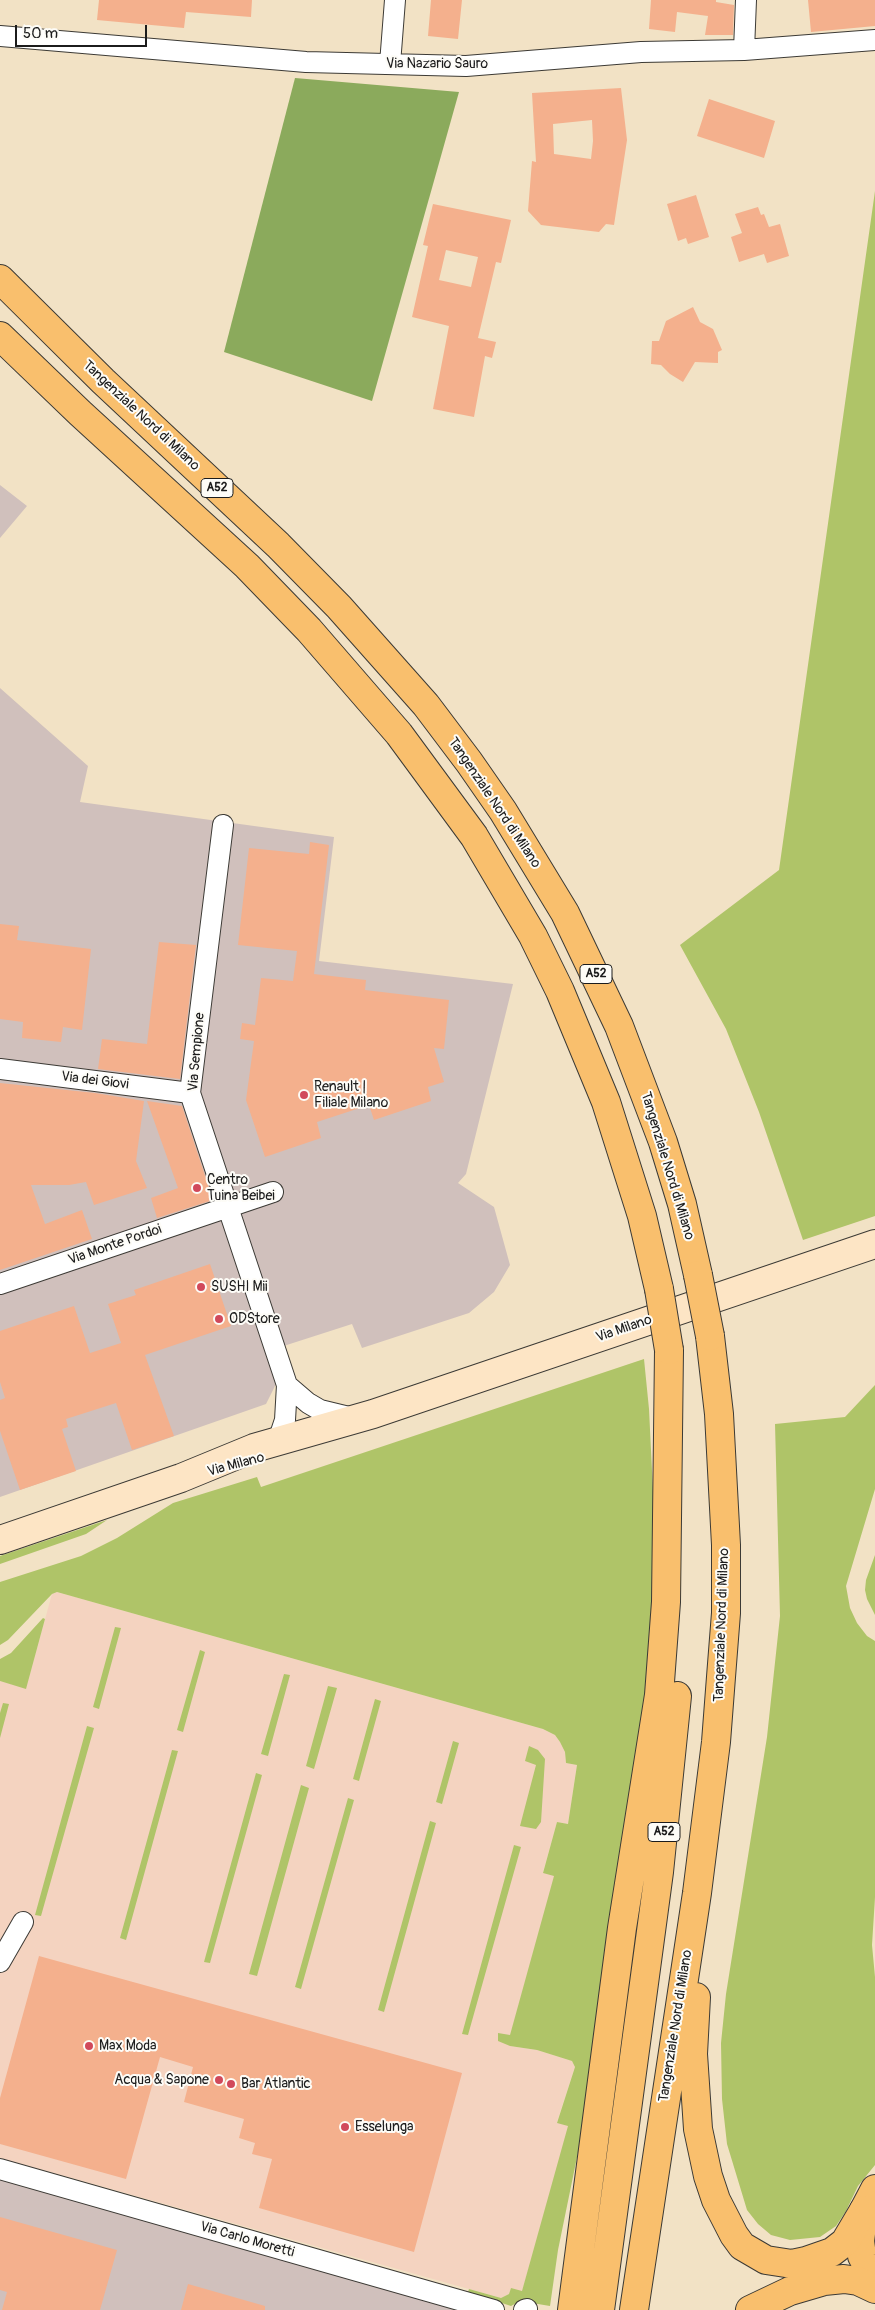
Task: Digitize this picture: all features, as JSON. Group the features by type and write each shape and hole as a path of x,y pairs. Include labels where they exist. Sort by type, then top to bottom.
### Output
{"main road":[{"name":"Tangenziale Nord di Milano","path":"0,279 90,368 278,544 339,607 419,698 469,762 503,811 565,913 619,1026 663,1142 682,1204 710,1336 719,1414 726,1545 726,1613 716,1742 697,1893 634,2310"},
{"name":"A52","path":"0,336 80,413 247,566 309,630 400,734 474,836 533,936 560,991 599,1083 624,1155 659,1289 669,1350 677,1428 682,1525 681,1642 659,1872 600,2310"},
{"path":"572,2310 622,1928 660,1695 666,1593 669,1350"},
{"path":"716,1742 709,1899 695,2013 693,2054 698,2129 708,2176 716,2200 734,2235 753,2254 773,2262 792,2264 818,2258 832,2252 845,2242 869,2199"},
{"path":"869,2199 860,2241 862,2256 875,2281"},
{"path":"750,2310 790,2291 824,2281 844,2279 858,2281 875,2289"}],"street":[{"path":"390,64 395,0"},
{"path":"744,50 746,0"},
{"name":"Via Nazario Sauro","path":"0,36 306,62 466,66 641,52 744,50 875,40"},
{"name":"Via Sempione","path":"223,826 190,1093 230,1207 288,1385 285,1420 278,1441"},
{"name":"Via dei Giovi","path":"0,1069 190,1093"},
{"name":"Via Monte Pordoi","path":"0,1284 273,1192"},
{"name":"Via Milano","path":"0,1540 182,1478 254,1448 366,1416 875,1244"},
{"name":"Via Sempione","path":"288,1385 308,1403 320,1410 366,1416"},
{"name":"Via Milano","path":"182,1478 266,1457 366,1416"},
{"path":"0,1962 23,1922"},
{"name":"Via Carlo Moretti","path":"0,2169 494,2310"}],"shaded area":[{"path":"0,485 27,506 0,538"},
{"path":"0,688 88,766 80,802 334,837 319,961 513,984 466,1174 458,1183 494,1207 510,1265 494,1292 469,1313 362,1348 352,1324 265,1352 276,1384 266,1404 0,1497"},
{"path":"57,1592 543,1729 555,1735 560,1742 565,1752 566,1763 577,1765 568,1824 557,1822 543,1872 555,1876 510,2036 510,2046 537,2050 572,2061 575,2067 557,2122 569,2126 522,2292 511,2289 509,2294 501,2298 0,2158 0,1681 26,1688 52,1594"},
{"path":"0,2177 469,2310 0,2310"}],"green space":[{"path":"295,78 459,92 372,401 224,352"},
{"path":"875,191 875,1216 803,1240 759,1112 726,1029 680,945 779,870"},
{"path":"644,1359 649,1409 654,1512 652,1663 585,2118 558,2250 550,2306 520,2301 511,2306 468,2292 469,2289 501,2298 509,2294 511,2288 522,2291 568,2126 557,2123 575,2067 572,2061 537,2050 510,2046 498,2041 498,2033 510,2035 554,1876 543,1873 557,1822 568,1824 577,1765 566,1763 565,1752 560,1742 555,1735 543,1729 57,1592 52,1594 8,1640 0,1645 0,1582 81,1556 117,1538 173,1503 257,1477 261,1487"},
{"path":"875,1385 875,1489 846,1586 850,1608 857,1623 867,1636 875,1641 875,1897 872,1945 875,1977 875,2165 858,2186 846,2211 836,2226 820,2237 790,2240 771,2235 758,2224 747,2210 727,2144 722,2099 721,2043 726,1994 767,1737 780,1616 775,1424 845,1417"},
{"path":"107,1520 86,1534 0,1564 0,1556"},
{"path":"875,1555 875,1615 865,1590 866,1580"},
{"path":"43,1618 45,1619 26,1689 0,1681 0,1659 11,1653"},
{"path":"115,1627 121,1628 99,1709 93,1707"},
{"path":"200,1650 205,1652 183,1732 177,1730"},
{"path":"284,1674 290,1675 268,1756 261,1754"},
{"path":"328,1686 337,1688 314,1769 306,1766"},
{"path":"375,1699 381,1701 359,1781 353,1779"},
{"path":"3,1703 9,1704 0,1738 0,1713"},
{"path":"87,1726 94,1728 41,1916 35,1915"},
{"path":"453,1741 459,1743 442,1804 436,1802"},
{"path":"529,1746 538,1750 545,1759 541,1822 536,1829 520,1826 536,1765 525,1761"},
{"path":"172,1750 178,1751 126,1940 120,1938"},
{"path":"256,1773 262,1775 210,1963 204,1962"},
{"path":"301,1785 309,1788 257,1976 249,1974"},
{"path":"348,1798 354,1800 301,1989 295,1987"},
{"path":"430,1821 436,1823 384,2012 378,2010"},
{"path":"514,1845 521,1847 468,2035 462,2034"}],"building":[{"path":"99,0 252,0 251,17 186,12 184,28 97,20"},
{"path":"431,0 462,0 458,39 428,36"},
{"path":"651,0 716,0 716,2 734,5 733,35 705,35 708,16 677,12 675,32 649,29"},
{"path":"808,0 875,0 875,26 811,32"},
{"path":"621,88 627,140 614,225 606,224 599,232 541,225 528,211 532,161 536,162 532,93","holes":["592,120 593,141 591,159 554,154 553,124"]},
{"path":"709,99 775,121 764,158 697,136"},
{"path":"696,195 709,237 688,244 686,238 678,241 667,204"},
{"path":"433,204 511,220 501,263 496,262 478,338 496,342 492,358 485,356 474,417 433,409 449,326 412,317 428,246 423,245","holes":["446,250 478,257 471,287 439,280"]},
{"path":"758,207 761,215 764,214 769,227 780,224 789,256 767,263 764,254 739,262 731,237 742,233 735,214"},
{"path":"693,307 700,322 713,329 722,350 718,352 718,363 695,362 683,382 670,374 661,365 651,364 652,341 659,341 666,321"},
{"path":"310,842 329,845 314,974 366,980 365,990 449,1000 444,1049 434,1048 444,1082 428,1087 431,1101 374,1120 369,1105 317,1122 321,1138 265,1157 246,1100 254,1041 240,1039 242,1023 255,1025 261,978 293,981 297,951 238,945 249,848 309,854"},
{"path":"0,924 19,926 17,940 91,949 82,1030 63,1027 61,1042 22,1038 23,1022 0,1019"},
{"path":"159,942 196,945 180,1079 98,1069 102,1039 147,1044"},
{"path":"0,1083 95,1093 144,1101 136,1161 147,1188 94,1205 86,1182 69,1185 31,1185 45,1224 82,1210 92,1239 0,1270"},
{"path":"147,1101 182,1106 213,1200 157,1218 151,1198 178,1188"},
{"path":"210,1264 231,1326 145,1355 174,1436 132,1450 116,1403 66,1419 68,1427 62,1429 76,1471 20,1490 0,1431 0,1400 5,1398 0,1382 0,1331 74,1306 90,1353 121,1343 108,1304 136,1295 134,1290"},
{"path":"39,1956 462,2073 414,2252 259,2208 272,2159 252,2154 255,2143 239,2138 244,2119 184,2102 193,2067 160,2057 126,2179 0,2144 0,2098"},
{"path":"0,2217 117,2250 100,2310 2,2310 7,2292 0,2290"},
{"path":"188,2284 265,2306 265,2310 181,2310"}],"place":[{"name":"Renault | Filiale Milano","path":"304,1095"},
{"name":"Centro Tuina Beibei","path":"197,1188"},
{"name":"SUSHI Mii","path":"201,1287"},
{"name":"ODStore","path":"219,1319"},
{"name":"Max Moda","path":"89,2046"},
{"name":"Acqua & Sapone","path":"219,2080"},
{"name":"Bar Atlantic","path":"231,2084"},
{"name":"Esselunga","path":"345,2127"}]}
